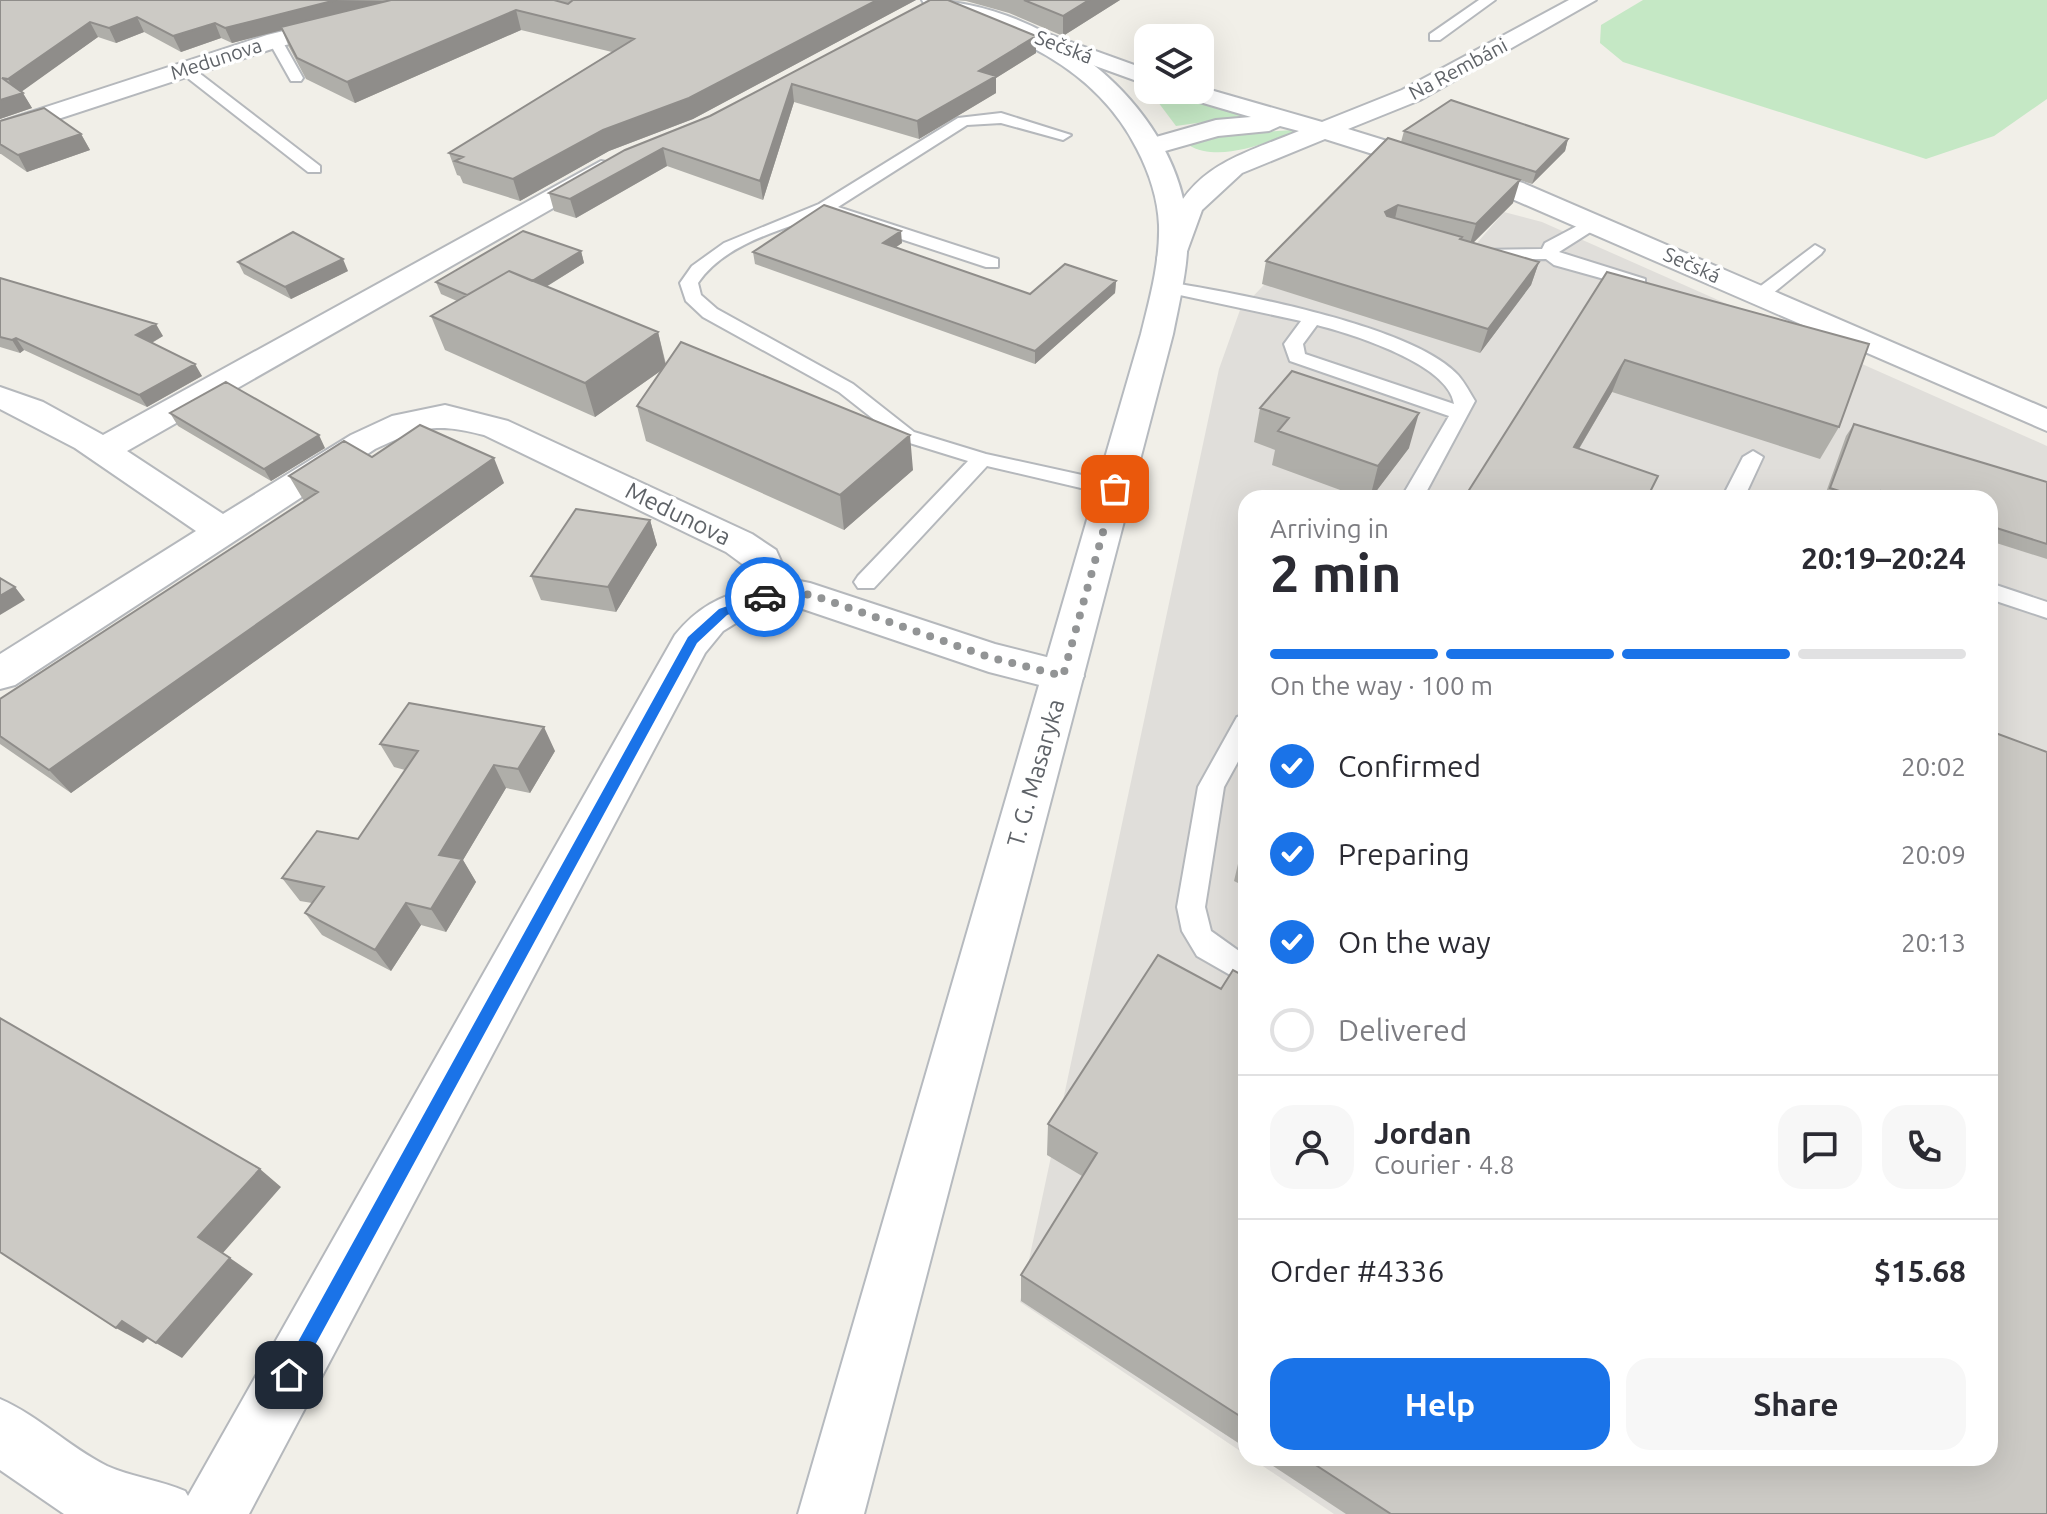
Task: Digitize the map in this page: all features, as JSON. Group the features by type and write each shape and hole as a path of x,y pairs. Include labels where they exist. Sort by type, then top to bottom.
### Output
{"street":[{"name":"Medunova","path":"0,130 275,40 368,20 435,0"},
{"name":"Na Rembáni","path":"1316,127 1420,90 1585,0"},
{"name":"T. G. Masaryka","path":"831,1514 1115,489 1170,273 1170,199 1151,147 1129,108 1094,74 1050,46 980,15 930,6"},
{"name":"Sečská","path":"980,15 1134,73"},
{"name":"Sečská","path":"1214,98 1473,175 1594,222 2047,421"},
{"name":"Sečská","path":"1151,147 1216,128 1316,127"},
{"path":"1170,273 1182,220 1190,206 1225,172 1316,127"},
{"path":"1151,147 1218,159 1265,152"},
{"path":"105,449 628,155"},
{"path":"0,397 65,425 105,449 178,505 223,531"},
{"name":"Medunova","path":"0,674 363,442 404,423 445,415 496,428 716,530 762,559 775,594"},
{"path":"213,1514 692,640 723,612 775,594 796,592 989,657 1063,676"},
{"path":"0,1431 98,1497 162,1514"}],"lane":[{"path":"1435,37 1488,0"},
{"path":"275,40 296,78"},
{"path":"185,69 314,169"},
{"path":"1063,135 1001,118 963,121 825,208 765,228 701,267 689,283 692,297 710,313 846,388 907,436 982,459 1115,489"},
{"path":"825,208 992,263"},
{"path":"1550,254 1551,247 1594,222"},
{"path":"1760,295 1815,250"},
{"path":"1458,254 1550,254 1560,261 1664,290"},
{"path":"1170,273 1236,297 1400,347 1437,369 1463,394 1461,413 1417,490"},
{"path":"1312,319 1293,344 1297,357 1461,413"},
{"path":"1737,490 1753,457"},
{"path":"866,582 982,459"},
{"path":"1998,594 2047,610"},
{"path":"1238,738 1211,787 1191,907 1192,924 1204,947 1238,966"}],"shaded area":[{"path":"1343,202 1477,243 1504,212 1542,222 2047,446 2047,1514 1334,1514 1263,1466 1998,1466 1998,490 1238,490 1238,1450 1020,1302 1219,369 1240,310"}],"green space":[{"path":"1643,0 2047,0 2047,99 1994,136 1926,159 1623,62 1600,43 1601,25"},
{"path":"1214,103 1253,115 1176,126 1160,104"},
{"path":"1293,130 1298,133 1229,152 1201,150 1188,145 1220,135"}],"building":[{"path":"0,0 336,0 225,28 215,23 173,36 137,17 109,28 90,22 8,79 2,78 23,93 0,100"},
{"path":"391,0 554,0 568,4 573,0 877,0 689,98 603,130 513,179 455,161 463,157 449,153 634,39 516,10 347,82 297,58 281,27"},
{"path":"930,0 948,0 1036,36 979,71 996,76 917,121 792,84 760,181 663,148 570,199 549,193 625,150 710,116"},
{"path":"1024,0 1089,0 1063,16"},
{"path":"1451,100 1568,139 1536,172 1404,131"},
{"path":"44,108 81,134 18,155 0,144 0,121"},
{"path":"1388,138 1520,180 1476,224 1398,205 1385,212 1387,216 1539,262 1488,329 1266,261"},
{"path":"824,205 901,231 883,243 1030,294 1065,264 1116,281 1035,351 753,252"},
{"path":"523,231 581,251 532,281 509,271 467,295 436,282"},
{"path":"293,232 343,259 285,287 238,262"},
{"path":"509,271 658,332 585,383 431,316"},
{"path":"1607,272 1869,344 1839,427 1625,360 1574,447 1658,476 1651,490 1469,490"},
{"path":"0,278 156,324 136,335 195,364 139,395 16,338 0,337"},
{"path":"681,342 910,435 840,495 637,406"},
{"path":"1292,371 1419,413 1378,466 1278,431 1289,418 1260,408"},
{"path":"226,382 319,435 264,469 170,413"},
{"path":"1854,424 2047,482 2047,544 1998,529 1998,490 1830,488"},
{"path":"420,425 494,458 49,770 0,736 0,699 318,492 289,476 344,441 372,457"},
{"path":"576,509 650,520 608,587 531,576"},
{"path":"0,578 15,587 0,596"},
{"path":"409,703 544,727 518,769 494,765 439,855 462,859 431,909 406,903 375,950 305,913 324,887 282,878 317,831 358,839 418,751 380,744"},
{"path":"1998,734 2047,752 2047,1514 1391,1514 1317,1466 1998,1466"},
{"path":"1158,955 1221,989 1233,970 1238,973 1238,1415 1021,1275 1097,1153 1048,1124"},
{"path":"0,1018 260,1169 198,1237 230,1258 156,1343 122,1321 116,1328 0,1252"}],"way so far":[{"path":"765,597 786,592 815,596 989,657 1063,676 1115,489"}],"route":[{"path":"289,1375 692,640 709,621 723,612 765,597"}]}
